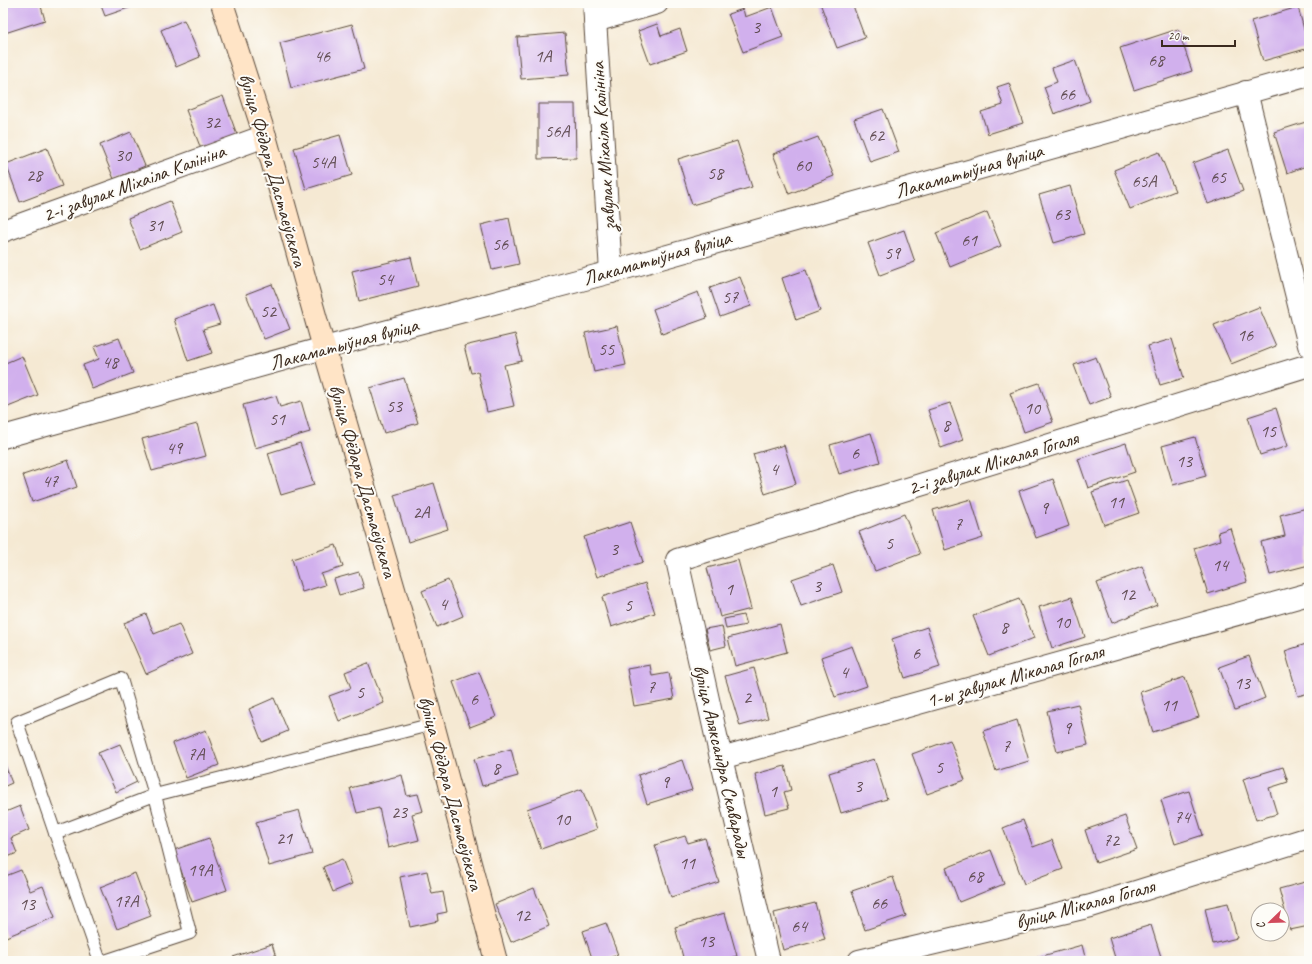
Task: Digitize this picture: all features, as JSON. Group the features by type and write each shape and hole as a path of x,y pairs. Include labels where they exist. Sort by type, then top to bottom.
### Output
{"street":[{"name":"вуліца Фёдара Дастаеўскага","path":"222,3 265,136 324,348 433,724 496,961"},
{"name":"завулак Міхаіла Калініна","path":"611,272 594,12 657,3"},
{"name":"Лакаматыўная вуліца","path":"3,437 324,348 611,272 1309,74"},
{"path":"1246,92 1309,345"},
{"name":"2-і завулак Міхаіла Калініна","path":"3,231 265,136"},
{"name":"2-і завулак Мікалая Гогаля","path":"677,560 1309,365"},
{"name":"вуліца Аляксандра Скаварады","path":"677,560 721,758 769,961"},
{"name":"1-ы завулак Мікалая Гогаля","path":"721,758 1309,594"},
{"name":"вуліца Мікалая Гогаля","path":"859,961 1091,906 1309,838"}],"lane":[{"path":"100,961 17,722 121,679 155,795 190,933 106,961"},
{"path":"55,833 155,795 433,724"}],"building":[{"path":"3,3 40,3 45,20 5,33 3,25"},
{"path":"100,3 143,3 105,16"},
{"path":"820,3 852,3 865,38 837,48"},
{"path":"772,7 783,37 743,52 728,14 743,9 745,17"},
{"path":"1298,7 1309,48 1263,61 1251,21"},
{"path":"184,20 200,57 176,67 161,30"},
{"path":"352,24 364,69 291,88 280,43"},
{"path":"657,24 661,36 680,29 687,51 650,64 638,31"},
{"path":"1178,29 1192,71 1134,90 1120,48"},
{"path":"565,33 569,75 521,79 517,37"},
{"path":"1075,60 1090,101 1054,114 1044,87 1057,82 1052,68"},
{"path":"1009,83 1023,123 988,134 981,112 1003,105 997,87"},
{"path":"223,96 237,135 201,149 186,110"},
{"path":"538,104 575,104 576,158 538,159"},
{"path":"883,109 899,152 870,162 854,119"},
{"path":"1309,121 1309,165 1287,173 1274,132"},
{"path":"131,132 145,166 114,179 100,145"},
{"path":"340,135 352,175 306,189 294,148"},
{"path":"818,137 834,176 789,194 773,154"},
{"path":"737,141 752,187 692,205 678,159"},
{"path":"47,148 62,186 20,202 6,164"},
{"path":"1228,150 1243,191 1208,204 1193,163"},
{"path":"1159,152 1175,191 1130,209 1114,170"},
{"path":"1070,186 1084,234 1054,243 1039,195"},
{"path":"170,201 182,232 140,249 128,218"},
{"path":"987,212 1001,246 950,267 936,233"},
{"path":"509,218 519,264 492,270 481,225"},
{"path":"904,230 915,262 880,275 868,243"},
{"path":"411,257 418,286 359,301 352,271"},
{"path":"806,270 820,311 796,320 782,278"},
{"path":"740,277 751,306 720,317 710,288"},
{"path":"272,284 290,329 264,339 246,294"},
{"path":"698,292 707,318 662,334 653,309"},
{"path":"213,305 220,324 203,329 212,353 188,361 174,319"},
{"path":"1259,307 1276,346 1231,364 1214,325"},
{"path":"617,326 626,365 594,372 585,333"},
{"path":"515,334 522,361 504,365 514,406 487,412 478,372 471,373 464,346"},
{"path":"119,338 133,373 92,389 83,365 99,359 94,347"},
{"path":"1172,339 1184,378 1160,385 1148,346"},
{"path":"22,356 38,395 3,409 3,364"},
{"path":"1096,357 1111,397 1089,405 1074,365"},
{"path":"404,378 418,423 384,433 370,388"},
{"path":"1039,383 1053,422 1024,432 1010,393"},
{"path":"276,396 280,407 301,401 310,432 255,448 243,405"},
{"path":"950,403 963,440 941,448 928,410"},
{"path":"1276,408 1288,446 1260,455 1248,417"},
{"path":"197,424 206,456 152,471 142,439"},
{"path":"871,433 880,462 839,474 830,445"},
{"path":"1195,437 1206,476 1173,485 1162,446"},
{"path":"300,443 314,485 281,495 268,453"},
{"path":"1126,443 1135,472 1088,488 1078,459"},
{"path":"784,445 796,484 765,494 753,454"},
{"path":"68,460 77,487 32,502 23,475"},
{"path":"1053,479 1069,526 1036,538 1019,491"},
{"path":"1127,480 1139,513 1104,525 1092,492"},
{"path":"434,483 448,529 408,542 394,495"},
{"path":"971,499 983,538 945,550 933,510"},
{"path":"1307,508 1309,514 1309,565 1270,575 1261,542 1285,536 1280,515"},
{"path":"904,514 920,554 875,571 859,532"},
{"path":"630,522 643,562 597,577 584,537"},
{"path":"1230,528 1247,582 1208,594 1194,548 1220,540 1218,532"},
{"path":"336,545 343,567 321,574 325,585 302,592 292,559"},
{"path":"738,560 751,609 720,617 707,568"},
{"path":"833,565 842,592 801,606 792,579"},
{"path":"1142,566 1157,605 1112,623 1097,583"},
{"path":"359,572 364,588 339,595 334,579"},
{"path":"448,580 463,616 437,627 422,591"},
{"path":"645,583 655,613 611,627 602,597"},
{"path":"1072,597 1085,637 1052,648 1039,607"},
{"path":"1019,599 1034,638 989,656 973,616"},
{"path":"146,614 154,634 179,624 192,654 146,674 124,623"},
{"path":"743,615 746,625 726,629 724,619"},
{"path":"780,624 787,652 735,666 728,638"},
{"path":"722,626 726,646 710,650 705,629"},
{"path":"927,627 940,667 905,678 892,639"},
{"path":"1309,643 1309,693 1298,696 1285,651"},
{"path":"852,646 867,686 835,697 821,657"},
{"path":"1249,656 1265,698 1235,710 1219,667"},
{"path":"368,663 384,703 339,721 329,696 351,688 345,672"},
{"path":"650,665 652,676 669,673 674,699 634,706 627,669"},
{"path":"754,668 768,718 740,726 725,676"},
{"path":"479,672 496,717 470,727 453,682"},
{"path":"1185,677 1199,717 1153,732 1140,692"},
{"path":"274,698 288,731 262,742 249,709"},
{"path":"1078,704 1088,745 1057,752 1047,711"},
{"path":"1017,720 1029,761 996,771 983,731"},
{"path":"206,730 219,765 186,778 173,743"},
{"path":"950,740 965,780 927,794 912,754"},
{"path":"120,744 137,782 116,792 98,753"},
{"path":"511,749 518,776 482,786 474,759"},
{"path":"874,759 887,799 841,813 829,773"},
{"path":"3,760 12,783 3,787"},
{"path":"682,760 692,790 647,804 638,775"},
{"path":"785,766 791,790 784,792 789,808 765,814 755,774"},
{"path":"1283,767 1288,782 1269,788 1277,814 1256,820 1243,779"},
{"path":"402,775 407,796 418,794 423,811 412,814 419,840 388,848 379,808 357,813 350,788"},
{"path":"582,789 597,829 541,849 527,809"},
{"path":"1189,791 1203,835 1175,844 1161,800"},
{"path":"20,806 29,830 11,838 17,853 3,859 3,813"},
{"path":"299,810 312,854 269,866 256,822"},
{"path":"1125,816 1137,849 1096,863 1085,830"},
{"path":"1023,820 1033,847 1052,840 1063,869 1024,884 1003,828"},
{"path":"685,836 688,843 705,838 719,882 671,897 655,845"},
{"path":"209,838 227,890 192,902 174,850"},
{"path":"991,850 1004,884 959,902 946,868"},
{"path":"342,859 352,884 333,892 323,867"},
{"path":"21,870 30,891 43,886 55,917 6,937 3,929 3,877"},
{"path":"427,871 432,894 443,892 447,912 437,914 438,921 410,927 400,877"},
{"path":"135,873 151,916 117,929 100,887"},
{"path":"893,877 906,916 865,930 852,891"},
{"path":"1309,881 1309,926 1290,930 1290,902 1282,902 1279,889"},
{"path":"534,888 549,926 511,942 495,904"},
{"path":"815,903 825,939 783,950 774,913"},
{"path":"1228,903 1237,938 1213,944 1205,908"},
{"path":"725,913 737,956 718,961 684,961 675,927"},
{"path":"606,923 618,955 600,961 593,961 583,931"},
{"path":"1151,925 1162,960 1116,961 1109,938"},
{"path":"272,944 277,961 235,961 233,957"},
{"path":"1082,945 1086,961 1036,961 1035,958"}]}
